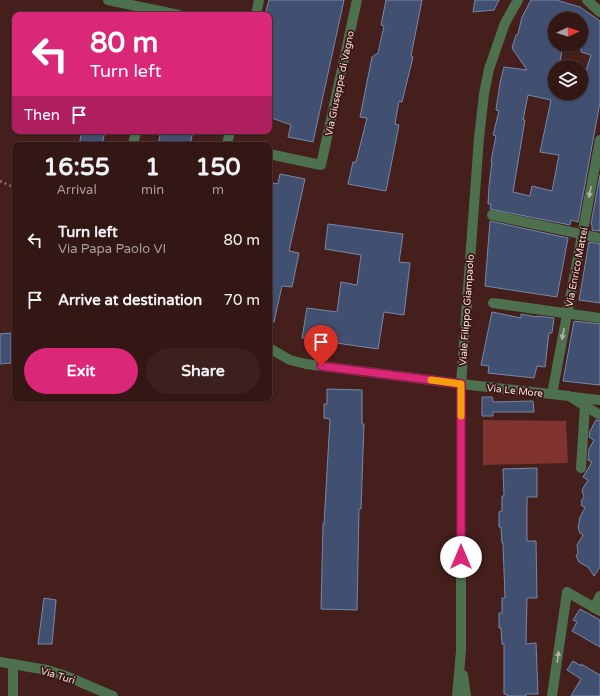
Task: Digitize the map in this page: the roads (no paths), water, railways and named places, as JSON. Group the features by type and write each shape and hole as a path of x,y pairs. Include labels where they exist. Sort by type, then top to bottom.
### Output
{"street":[{"path":"108,0 158,12"},
{"path":"257,12 259,0"},
{"name":"Via Giuseppe di Vagno","path":"272,155 321,165 357,0"},
{"name":"Viale Filippo Giampaolo","path":"457,696 461,651 461,384 477,157 484,94 489,69 505,23 518,0"},
{"path":"587,0 600,12"},
{"name":"Via Enrico Mattei","path":"552,394 600,140"},
{"path":"492,215 600,238"},
{"path":"493,303 600,318"},
{"name":"Via Le More","path":"272,350 290,360 306,364 600,400"},
{"name":"Via Le More","path":"569,396 600,415"},
{"path":"581,468 585,406"},
{"path":"552,696 567,592 597,610 600,596"},
{"name":"Viale Filippo Giampaolo","path":"461,651 466,696"},
{"name":"Via Turi","path":"0,662 47,670 66,676 113,696"},
{"path":"13,664 13,696"}]}
